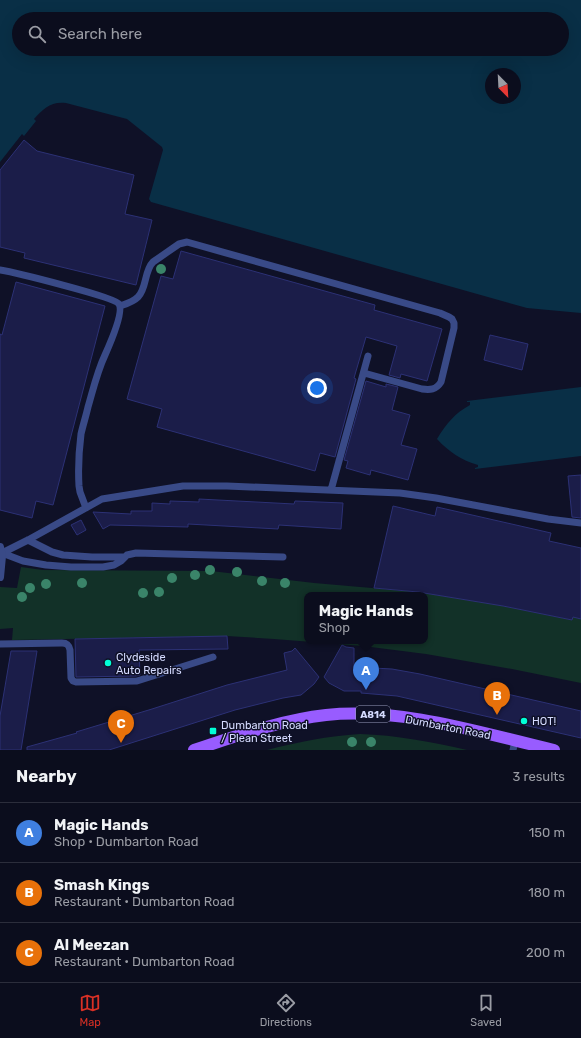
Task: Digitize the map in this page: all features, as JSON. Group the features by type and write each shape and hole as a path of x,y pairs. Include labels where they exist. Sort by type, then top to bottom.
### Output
{"main road":[{"name":"Dumbarton Road","path":"194,750 285,723 326,715 340,714 375,714 419,720 461,728 514,746 554,750"}],"street":[{"path":"0,577 1,551"}],"lane":[{"path":"120,306 134,301 141,294 147,272 153,262 176,246 187,242 440,313 449,316 452,319 454,323 453,332 441,382 436,388 432,390 422,389 364,373"},
{"path":"0,270 109,298 118,302 120,306 120,312 115,329 94,384 81,436 78,486 86,508"},
{"path":"331,490 368,356"},
{"path":"1,551 28,540 102,499 183,486 201,485 400,493 436,498 548,520 581,523"},
{"path":"28,540 58,554 92,557 124,557"},
{"path":"1,551 23,561 71,567 109,566 118,563 124,557 136,552 283,557"},
{"path":"0,644 67,644 70,650 71,678 76,682 137,681 213,657"}],"green space":[{"path":"21,567 43,570 211,571 314,583 418,592 304,592 304,641 227,636 12,640 13,628 0,629 0,587 17,588"},
{"path":"428,594 503,606 572,620 573,617 581,619 581,683 426,654 338,644 428,644"},
{"path":"360,734 414,739 467,750 267,750 290,744 336,736"}],"water":[{"path":"0,0 581,0 581,313 527,308 151,202 149,199 163,150 162,147 127,119 66,103 56,103 48,106 34,119 36,121 24,136 22,134 0,162"},
{"path":"581,387 581,456 475,469 478,465 466,461 456,455 437,439 451,419 470,405 470,402 467,401"}],"building":[{"path":"24,140 37,151 134,175 125,214 152,220 136,285 24,258 25,253 0,247 0,170"},
{"path":"181,251 375,305 374,310 442,329 427,381 401,374 400,378 389,375 397,346 366,337 354,378 356,379 335,457 320,453 315,471 157,427 162,409 127,399 161,276 173,279"},
{"path":"16,282 105,306 53,505 36,501 32,518 0,510 0,334 2,335"},
{"path":"490,335 528,344 522,370 484,360"},
{"path":"366,381 386,387 386,384 398,387 392,410 410,415 401,445 417,449 408,480 371,470 370,475 346,468 348,461 344,460"},
{"path":"581,475 581,518 572,517 568,476"},
{"path":"199,499 294,504 295,501 343,503 341,529 279,525 278,529 188,524 188,527 110,525 103,529 93,512 131,514 131,511 152,511 152,503 170,504 170,501 199,502"},
{"path":"393,506 435,516 437,507 551,533 549,541 581,548 581,619 573,617 572,620 503,606 428,594 428,592 374,588"},
{"path":"81,520 86,530 77,535 71,525"},
{"name":"Clydeside Auto Repairs","path":"227,636 228,649 139,650 140,675 76,677 75,639"},
{"path":"342,645 354,648 354,667 392,669 420,674 581,711 581,738 397,696 361,693 361,691 344,691 329,683 324,677"},
{"path":"295,648 319,677 314,684 301,695 235,710 109,750 27,750 27,747 77,733 76,732 227,685 287,670 284,653 292,651"},
{"path":"11,651 37,651 21,750 0,750 0,716"}],"place":[{"name":"Clydeside Auto Repairs","path":"108,663"},
{"name":"Magic Hands","path":"366,690"},
{"name":"Smash Kings","path":"497,715"},
{"name":"HOT!","path":"524,721"},
{"name":"Dumbarton Road / Plean Street","path":"213,731"},
{"name":"Al Meezan","path":"121,743"}]}
